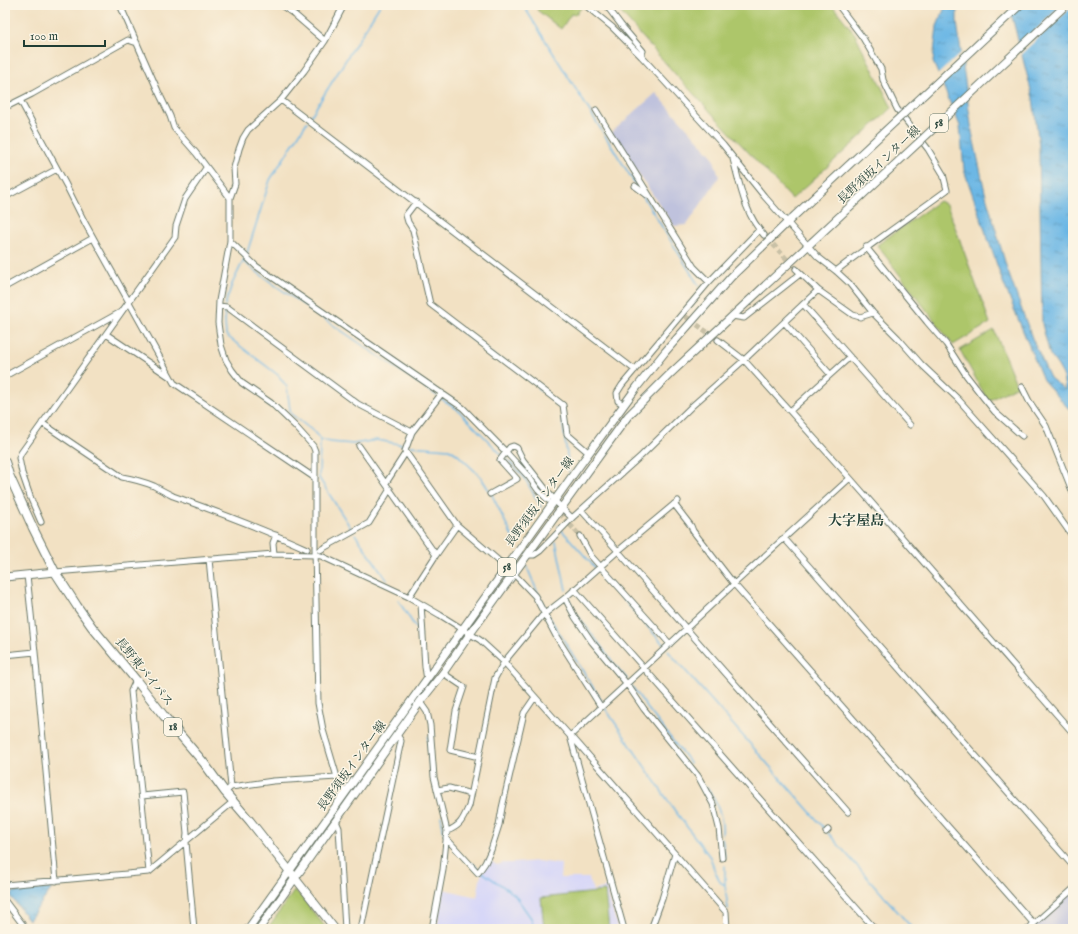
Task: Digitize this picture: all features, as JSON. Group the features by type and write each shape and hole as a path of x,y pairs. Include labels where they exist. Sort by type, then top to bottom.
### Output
{"highway":[{"name":"長野東バイパス","path":"5,462 9,475 33,528 55,572 92,627 164,716 228,789 234,801 295,878"}],"main road":[{"name":"長野須坂インター線","path":"248,929 507,568 551,500 589,453 665,352 731,277 789,220 1020,5"},
{"name":"長野須坂インター線","path":"259,929 420,702 443,673 628,416 669,375 1066,5"},
{"path":"5,577 55,572"},
{"path":"295,878 335,929"}],"street":[{"path":"120,5 174,128 230,198"},
{"path":"281,5 325,41"},
{"path":"344,5 325,41 304,71 281,100 248,130 243,138 234,168 235,184 230,198 230,241 222,306 218,323 221,345 226,360 232,370 242,383 271,403 295,426 315,451 315,555 318,703 323,730 340,787 346,792"},
{"path":"585,5 612,27 641,56 723,145 810,244 818,256 849,283 873,313 958,399 1003,448 1044,496 1073,537"},
{"path":"606,5 621,26 643,51 641,56"},
{"path":"836,271 866,247 948,190 943,174 928,149 897,109 884,80 881,69 866,44 838,5"},
{"path":"5,106 10,105 39,90 128,40 137,43"},
{"path":"20,100 93,238 174,382 315,478"},
{"path":"281,100 635,370"},
{"path":"596,110 694,267 709,282"},
{"path":"732,157 747,209 759,230 764,235"},
{"path":"41,522 22,473 19,458 21,453 175,237 176,226 185,199 206,168"},
{"path":"5,197 57,169"},
{"path":"635,186 650,196"},
{"path":"416,202 406,215 408,222 414,230 430,304 563,405 567,434 589,453"},
{"path":"624,405 618,401 617,393 709,282 759,230"},
{"path":"5,287 93,238"},
{"path":"230,241 262,271 439,396 463,408 504,455 529,477 538,490 562,508 572,518"},
{"path":"866,247 946,344 966,375 983,397 996,412 1022,436"},
{"path":"796,269 818,290 853,315 860,317 873,313"},
{"path":"732,316 744,318 800,274"},
{"path":"528,555 534,555 818,290"},
{"path":"803,304 910,425"},
{"path":"222,306 358,404 412,432"},
{"path":"5,376 122,312"},
{"path":"784,322 830,374"},
{"path":"106,334 172,378"},
{"path":"718,340 744,360 850,478 1073,733"},
{"path":"790,411 850,357"},
{"path":"1022,387 1046,426 1073,493"},
{"path":"386,483 406,452 405,451 412,432 439,396"},
{"path":"42,423 122,477 137,480 153,486 167,493 276,535 307,549"},
{"path":"359,446 436,555"},
{"path":"491,494 517,479 500,460 510,447 513,446 518,448 523,460 551,500"},
{"path":"406,452 457,524 507,568"},
{"path":"570,736 850,478"},
{"path":"320,550 369,523 390,489"},
{"path":"447,831 456,828 463,820 469,806 495,678 504,662 545,614 676,503 693,531 734,584 1034,924"},
{"path":"581,510 848,812"},
{"path":"409,597 457,524"},
{"path":"274,554 273,543 276,535"},
{"path":"580,536 591,556 600,567 670,644"},
{"path":"784,538 1073,866"},
{"path":"55,572 274,554 315,555 321,556 409,597 480,640 504,662 574,739 726,912 727,929"},
{"path":"209,559 228,789 273,781 337,777"},
{"path":"514,574 536,596 556,636 601,707"},
{"path":"27,575 56,881"},
{"path":"574,589 875,929"},
{"path":"565,598 575,617 592,642 627,684 644,709 698,776 713,804 719,828 722,858"},
{"path":"421,604 427,680"},
{"path":"5,655 35,652"},
{"path":"443,673 464,687 456,711 450,750 479,757"},
{"path":"136,680 130,691 149,872"},
{"path":"446,838 478,873 491,850 499,825 524,713 535,697"},
{"path":"420,702 427,712 430,725 434,777 447,831 443,870 432,929"},
{"path":"361,929 402,741 397,735"},
{"path":"570,736 624,929"},
{"path":"438,790 449,788 471,794"},
{"path":"142,796 183,792 194,929"},
{"path":"5,885 149,872 234,801"},
{"path":"336,821 339,828 345,929"},
{"path":"651,929 662,899 675,854"},
{"path":"1028,929 1073,889"},
{"path":"5,901 26,929"}],"shaded area":[{"path":"656,93 713,157 719,177 687,225 674,226 611,133"},
{"path":"489,860 497,865 503,863 537,861 561,864 560,878 589,878 593,891 606,887 618,929 437,929 443,889 477,897 481,875"},
{"path":"1073,891 1073,929 1031,929"}],"green space":[{"path":"540,5 583,6 575,15 571,14 561,29 537,10"},
{"path":"614,5 832,5 855,34 892,108 792,199 677,76"},
{"path":"939,201 947,205 990,323 953,345 877,245"},
{"path":"994,330 1017,386 988,401 960,350"},
{"path":"294,891 298,893 327,929 267,929"},
{"path":"605,891 609,929 544,929 541,898"}],"water":[{"path":"946,5 957,5 957,22 972,132 985,192 1007,269 1032,338 1050,378 1065,390 1063,375 1050,355 1042,324 1039,146 1033,98 1009,5 1073,5 1073,411 1069,409 1043,380 1003,282 964,170 960,126 933,62 937,26"},
{"path":"52,888 29,920 11,897 13,892"}],"pier":[{"path":"1062,5 1073,6 1020,55 1018,47"},
{"path":"963,51 964,62 940,85 936,76"}],"waterway":[{"path":"309,119 380,5"},
{"path":"523,5 636,185"},
{"path":"225,305 232,284 247,253 270,180 307,122"},
{"path":"641,193 699,286"},
{"path":"244,261 276,286 437,396"},
{"path":"224,309 226,335 278,375 287,387 291,414 313,431 320,439 319,478 352,530"},
{"path":"442,317 501,361"},
{"path":"537,388 540,391"},
{"path":"440,398 457,409 502,455"},
{"path":"562,418 568,462"},
{"path":"320,439 330,442 353,444 377,440 404,445"},
{"path":"410,446 449,449 457,454 480,476 492,495 515,542"},
{"path":"505,457 524,477 541,507"},
{"path":"568,464 569,472"},
{"path":"558,526 664,645"},
{"path":"355,534 387,580"},
{"path":"556,542 566,590"},
{"path":"527,567 545,610"},
{"path":"568,597 571,604"},
{"path":"398,600 421,636"},
{"path":"576,613 627,679"},
{"path":"548,615 602,702"},
{"path":"668,651 826,830"},
{"path":"630,684 690,763"},
{"path":"605,708 675,811 710,857 720,882 725,885"},
{"path":"428,737 431,773"},
{"path":"707,787 721,816 722,834"},
{"path":"441,816 444,834"},
{"path":"828,833 913,929"},
{"path":"722,838 725,858"},
{"path":"472,863 478,869"},
{"path":"725,866 725,885 728,909"},
{"path":"482,872 514,894 531,918 534,929"}],"tunnel":[{"path":"768,239 796,269"},
{"path":"685,316 714,337"},
{"path":"550,502 580,536"}],"district":[{"name":"大字屋島","path":"856,521"}]}
